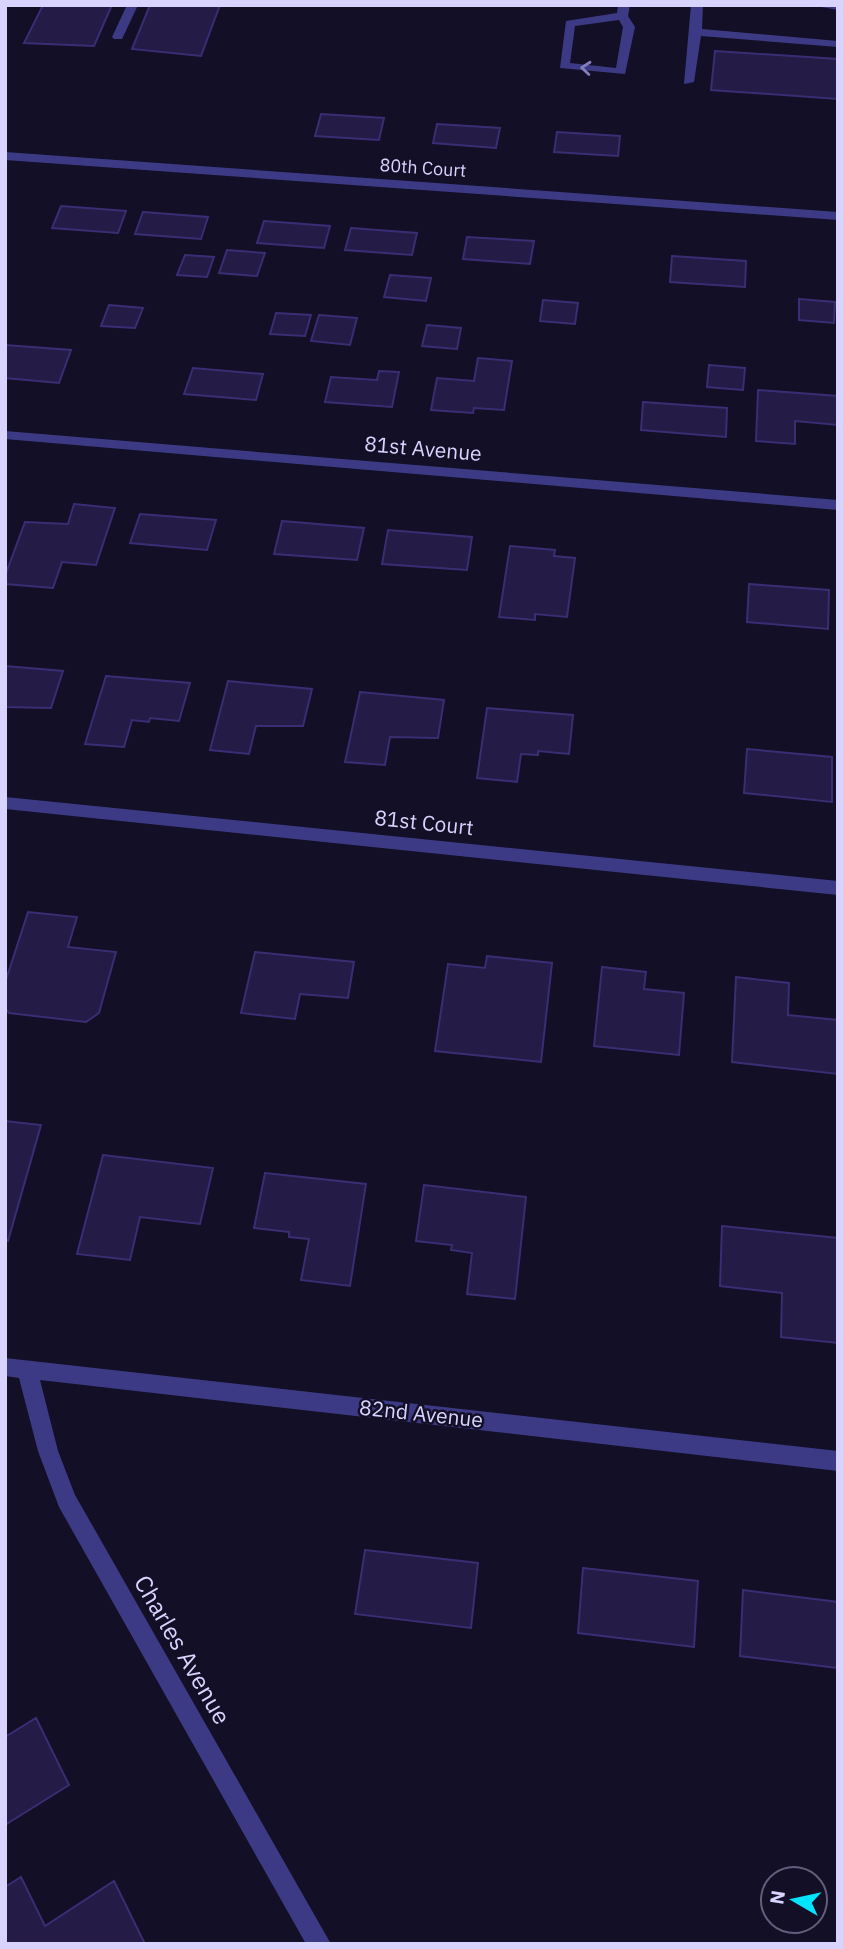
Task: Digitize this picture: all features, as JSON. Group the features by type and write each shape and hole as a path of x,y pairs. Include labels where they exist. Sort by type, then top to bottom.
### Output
{"street":[{"path":"118,37 133,5"},
{"path":"688,82 696,32 697,5"},
{"path":"816,5 838,7"},
{"path":"623,11 629,27 621,72 564,66 570,23 623,11"},
{"path":"696,32 838,44"},
{"name":"80th Court","path":"5,156 838,216"},
{"name":"81st Avenue","path":"5,435 838,505"},
{"name":"81st Court","path":"5,803 838,888"},
{"name":"82nd Avenue","path":"16,1368 838,1461"},
{"name":"Charles Avenue","path":"16,1368 66,1500 319,1944"}],"building":[{"path":"43,5 112,5 94,46 24,43"},
{"path":"150,5 220,5 201,56 132,49"},
{"path":"715,51 838,59 838,99 711,90"},
{"path":"321,114 384,118 379,140 315,136"},
{"path":"437,124 500,128 496,148 433,143"},
{"path":"557,132 620,136 618,156 554,152"},
{"path":"61,206 126,211 118,233 52,228"},
{"path":"143,212 208,217 201,239 135,234"},
{"path":"264,221 330,226 324,248 257,243"},
{"path":"351,228 417,233 412,255 345,250"},
{"path":"467,237 534,241 530,264 463,259"},
{"path":"227,250 265,253 257,276 219,273"},
{"path":"185,255 214,257 207,277 177,275"},
{"path":"672,256 746,261 745,287 670,282"},
{"path":"390,275 431,278 426,301 384,297"},
{"path":"799,299 835,302 834,323 799,320"},
{"path":"543,300 578,303 575,324 540,321"},
{"path":"109,305 143,308 135,328 101,326"},
{"path":"276,313 311,315 305,336 270,334"},
{"path":"319,315 357,318 350,345 311,341"},
{"path":"427,325 461,328 457,349 422,346"},
{"path":"5,345 71,350 59,383 5,378"},
{"path":"478,358 512,361 504,410 474,408 473,413 431,410 437,378 474,381"},
{"path":"709,365 745,368 743,390 707,387"},
{"path":"193,368 263,374 256,400 184,394"},
{"path":"379,371 399,372 392,407 325,402 331,377 377,380"},
{"path":"758,390 838,396 838,425 795,421 795,444 756,441"},
{"path":"643,402 727,408 726,437 641,430"},
{"path":"74,504 115,508 96,565 62,562 53,588 5,584 5,576 25,522 68,524"},
{"path":"140,514 216,520 207,550 130,543"},
{"path":"282,521 364,528 357,560 274,554"},
{"path":"388,530 472,537 467,570 382,564"},
{"path":"510,546 555,550 554,556 575,558 567,617 535,614 535,620 499,617"},
{"path":"749,584 829,590 828,629 747,622"},
{"path":"5,666 63,671 51,708 5,707"},
{"path":"106,676 190,683 179,721 150,718 149,722 132,720 124,747 85,744"},
{"path":"228,681 312,689 303,726 256,726 249,754 210,750"},
{"path":"360,692 444,700 438,738 390,737 385,765 345,762"},
{"path":"487,708 573,715 569,754 538,751 538,755 521,754 517,782 477,778"},
{"path":"747,749 832,757 832,802 744,793"},
{"path":"28,912 77,917 68,947 116,952 99,1013 86,1022 9,1013 5,1008 5,983"},
{"path":"255,952 354,962 348,998 300,994 295,1019 241,1013"},
{"path":"487,956 552,963 541,1062 435,1051 448,964 485,968"},
{"path":"602,967 646,972 644,989 684,993 679,1055 594,1046"},
{"path":"736,977 789,983 788,1015 838,1020 838,1074 732,1062"},
{"path":"5,1121 41,1125 8,1241 5,1240"},
{"path":"103,1155 213,1168 200,1224 140,1217 130,1260 77,1254"},
{"path":"265,1173 366,1184 350,1286 301,1280 309,1239 289,1237 289,1232 254,1228"},
{"path":"424,1185 526,1197 515,1299 467,1294 472,1253 451,1250 452,1245 416,1241"},
{"path":"722,1226 838,1238 838,1343 781,1337 782,1293 720,1286"},
{"path":"365,1550 478,1563 471,1628 355,1614"},
{"path":"583,1568 698,1581 694,1647 578,1633"},
{"path":"743,1590 838,1602 838,1668 740,1656"},
{"path":"36,1718 69,1785 5,1825 5,1737"},
{"path":"21,1877 45,1926 114,1881 145,1944 5,1944 5,1887"}]}
